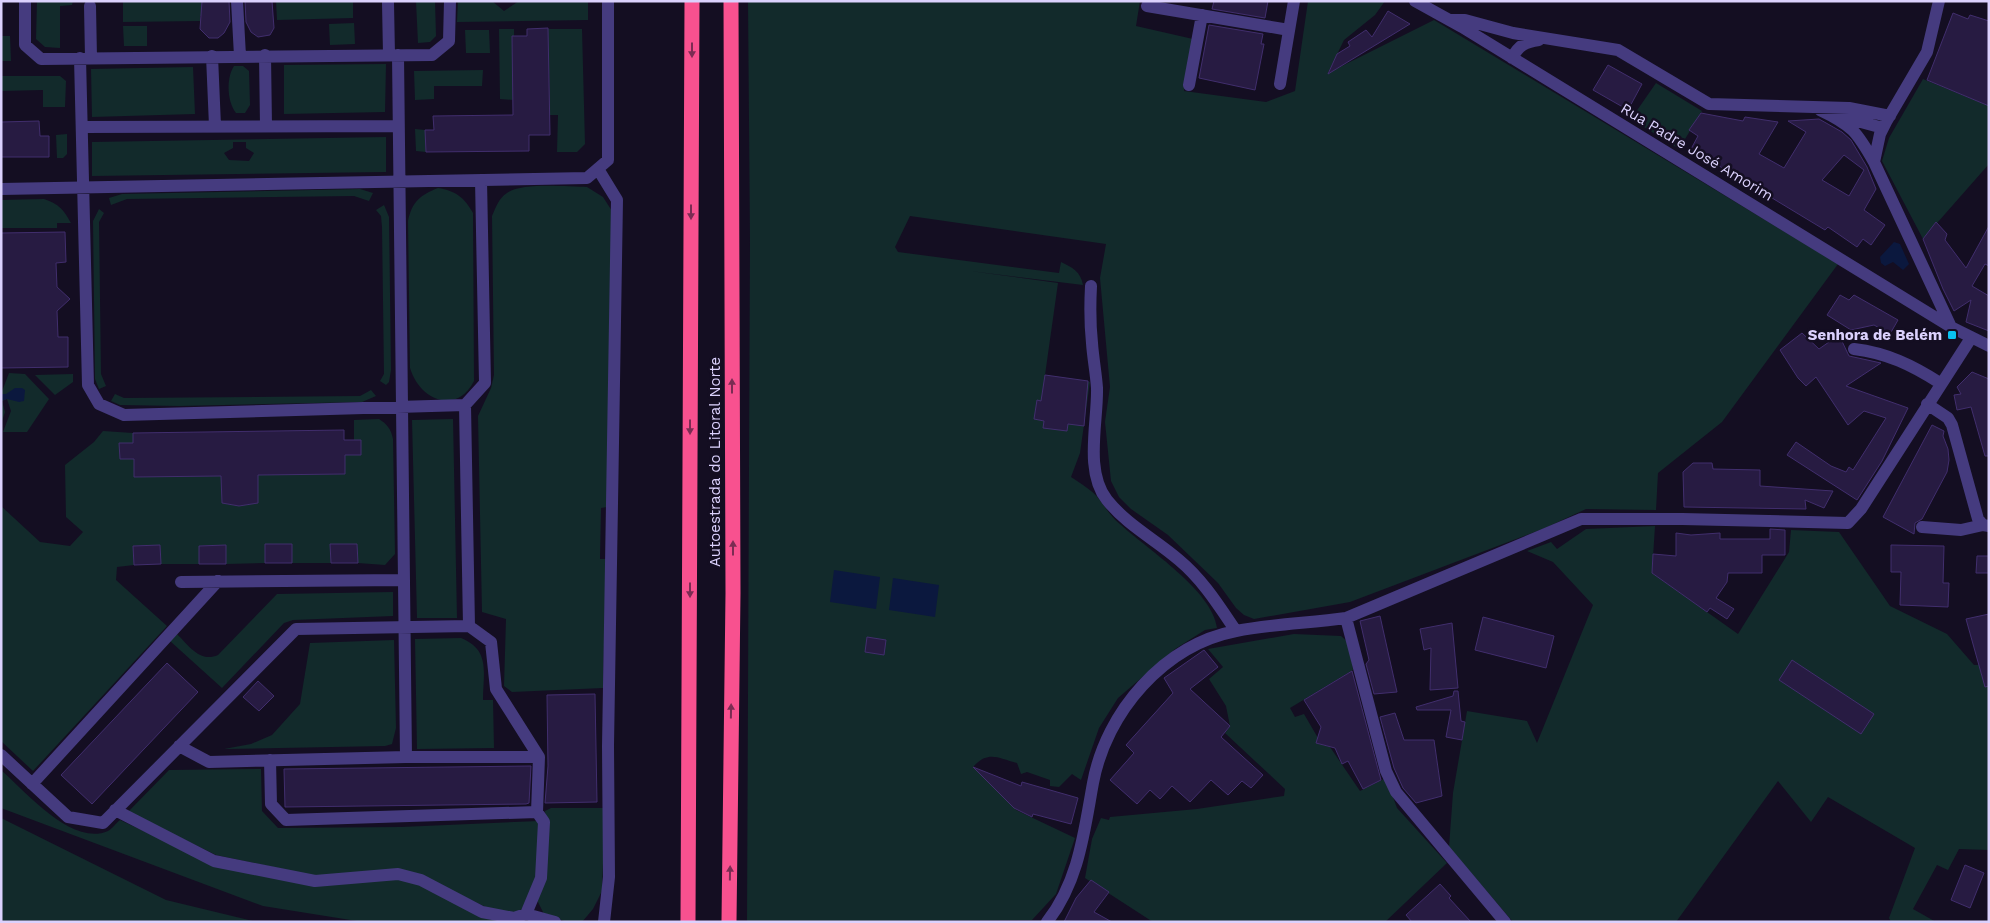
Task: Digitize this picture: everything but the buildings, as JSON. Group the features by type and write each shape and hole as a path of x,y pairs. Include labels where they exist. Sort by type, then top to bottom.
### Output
{"highway":[{"name":"Autoestrada do Litoral Norte","path":"688,922 692,1"},
{"name":"Autoestrada do Litoral Norte","path":"729,922 733,593 731,1"}],"street":[{"path":"25,1 25,45 41,59 265,55 432,55 449,41 450,1"},
{"path":"237,1 240,56"},
{"path":"1,189 587,178 608,160 608,1"},
{"path":"1280,84 1294,1"},
{"name":"Rua Padre José Amorim","path":"1415,1 1494,47 1961,332 1989,346"},
{"path":"1874,162 1883,128 1927,52 1939,1"},
{"path":"388,3 398,126 406,757"},
{"path":"90,6 85,58 82,127 83,187 88,385 99,404 124,415 465,406"},
{"path":"1147,6 1289,30"},
{"path":"1189,85 1202,15"},
{"path":"1448,20 1482,23 1513,33 1618,50 1709,104 1821,111 1849,108 1890,116"},
{"path":"1494,47 1504,35 1513,33"},
{"path":"1512,58 1518,47 1524,43 1546,39"},
{"path":"265,55 266,126"},
{"path":"212,56 215,126"},
{"path":"1821,111 1883,128"},
{"path":"1047,922 1060,906 1082,850 1095,776 1106,743 1120,717 1143,683 1162,667 1196,644 1236,631 1346,618 1581,520 1682,519 1848,523 1861,509 1940,383 1961,332 1874,162 1856,132 1839,119 1821,111"},
{"path":"82,127 398,126"},
{"path":"598,168 617,200 608,746 609,877 604,922"},
{"path":"469,626 465,406 485,383 481,180"},
{"path":"1091,286 1091,334 1097,390 1094,451 1098,481 1105,498 1123,517 1180,561 1202,582 1236,631"},
{"path":"1854,349 1873,351 1904,361 1940,383"},
{"path":"1927,404 1948,418 1952,425 1978,520 1986,526"},
{"path":"1922,527 1961,530 1986,526"},
{"path":"180,582 404,580"},
{"path":"32,784 218,581"},
{"path":"1346,618 1386,771 1394,787 1404,804 1501,920"},
{"path":"1,755 68,817 103,822 296,629 469,626 491,642 496,688 538,758 536,812 544,822 541,878 526,914"},
{"path":"179,746 209,762 406,757 538,758"},
{"path":"270,760 271,804 286,820 536,812"},
{"path":"115,810 214,861 315,880 398,874 422,880 482,912 514,918 526,914 555,922"}],"green space":[{"path":"37,1 73,1 72,5 60,6 60,48 45,47 36,39"},
{"path":"123,1 202,1 203,16 200,16 200,21 123,22"},
{"path":"276,1 353,1 353,18 277,20"},
{"path":"416,1 435,1 436,36 430,42 418,43"},
{"path":"458,1 492,1 504,11 519,1 588,1 588,20 457,22"},
{"path":"748,1 1140,1 1136,26 1193,39 1184,91 1266,102 1295,91 1308,1 1385,1 1375,15 1344,40 1328,73 1434,20 1838,264 1722,422 1658,473 1656,510 1586,509 1545,528 1350,602 1254,619 1244,615 1236,608 1218,583 1168,535 1131,509 1119,497 1111,481 1105,422 1110,387 1100,278 1106,244 910,216 895,247 898,252 1059,273 1061,262 1078,273 1083,285 970,271 1058,283 1045,375 1090,382 1080,453 1071,477 1093,493 1117,522 1192,585 1213,614 1217,628 1205,630 1175,649 1118,698 1099,728 1081,780 1072,774 1059,787 1050,786 1050,780 1027,772 1021,774 1017,763 994,757 984,758 973,767 1016,810 1075,838 1056,894 1032,920 747,922 750,242"},
{"path":"354,23 355,44 330,45 329,24"},
{"path":"123,26 147,26 147,46 124,46"},
{"path":"499,29 514,29 514,36 512,37 513,100 500,99"},
{"path":"548,29 582,29 585,144 577,152 557,152 558,115 550,115"},
{"path":"465,30 489,30 490,53 466,53"},
{"path":"1,36 10,36 11,61 1,61"},
{"path":"386,64 385,112 284,114 284,65"},
{"path":"234,66 243,66 249,71 250,105 245,113 236,113 229,96 231,71"},
{"path":"193,67 195,114 92,117 91,69"},
{"path":"483,70 482,86 434,86 434,99 415,100 414,71"},
{"path":"1,76 60,76 66,81 65,107 43,107 43,90 1,91"},
{"path":"1923,79 1989,106 1989,164 1923,239 1882,161 1889,138"},
{"path":"1656,83 1702,111 1679,149 1631,119"},
{"path":"415,129 425,130 426,152 416,151"},
{"path":"67,134 67,154 63,158 57,158 56,135"},
{"path":"386,137 386,172 92,176 92,142","holes":["233,142 246,142 246,148 254,153 249,161 229,160 224,153 233,148"]},
{"path":"523,187 587,187 603,197 612,211 607,507 601,508 600,559 606,559 603,688 512,692 504,686 506,619 482,612 478,416 491,388 494,375 492,216 502,197"},
{"path":"438,188 459,196 473,213 474,381 467,392 449,401 439,400 430,396 422,389 410,368 408,221 412,209 418,200 426,193"},
{"path":"360,189 373,193 369,201 354,196 127,199 111,205 109,198 122,194"},
{"path":"44,199 61,208 71,223 57,223 57,228 1,228 1,200"},
{"path":"384,205 389,217 391,370 389,382 386,385 380,381 384,374 382,227 381,216 376,210"},
{"path":"99,209 104,213 99,222 101,374 106,386 99,389 95,379 93,221"},
{"path":"9,373 25,374 49,399 27,432 3,432 11,411 7,399 2,401 5,412 1,424 1,394"},
{"path":"73,374 73,382 55,395 35,375"},
{"path":"371,390 376,396 362,402 179,406 120,405 111,401 115,394 124,398 360,396"},
{"path":"379,419 388,427 393,439 395,554 385,565 358,563 357,544 330,544 331,563 292,563 291,544 265,544 265,563 226,564 226,545 199,546 199,564 161,564 160,545 133,546 134,565 117,567 116,580 167,626 33,771 1,741 1,506 40,542 70,546 83,532 66,517 65,465 94,442 103,431 133,433 133,443 119,443 120,459 134,459 134,477 221,476 222,503 239,506 258,502 258,475 345,474 345,455 361,454 361,440 354,440 354,420"},
{"path":"453,419 457,618 417,618 412,420"},
{"path":"1655,526 1652,573 1738,634 1789,552 1791,530 1839,532 1890,606 1947,634 1974,665 1989,665 1989,850 1959,849 1948,870 1937,865 1913,909 1936,922 1891,922 1889,918 1915,848 1828,797 1811,822 1778,781 1676,922 1513,922 1449,847 1453,793 1467,711 1527,721 1537,743 1593,605 1553,562 1527,551 1551,542 1557,549 1586,529"},
{"path":"393,592 393,616 293,620 284,623 222,688 170,641 177,634 195,652 206,657 212,657 218,655 277,594"},
{"path":"1294,634 1341,636 1349,643 1353,670 1290,708 1295,717 1304,714 1318,738 1316,743 1330,747 1360,791 1386,778 1397,808 1447,863 1385,922 1153,922 1085,878 1092,839 1101,818 1109,820 1110,817 1197,809 1284,796 1285,789 1225,733 1230,726 1226,706 1209,679 1223,667 1208,649"},
{"path":"461,638 471,643 481,656 484,672 483,700 493,700 494,748 417,749 415,639"},
{"path":"394,640 396,728 392,744 385,746 224,749 251,744 272,735 300,704 310,643"},
{"path":"261,769 262,811 278,828 401,827 539,821 538,873 523,909 511,914 490,909 425,878 311,875 216,855 128,812 169,770"},
{"path":"1,770 50,814 79,831 94,834 108,831 120,820 213,864 252,874 398,878 426,886 507,922 363,922 263,906 1,808"},
{"path":"551,808 605,808 602,891 593,909 582,922 567,922 544,914 537,900 547,836 545,811"},
{"path":"1,818 166,900 257,922 1,922"}],"water":[{"path":"1894,242 1900,244 1909,264 1903,270 1893,262 1885,266 1881,263 1880,257"},
{"path":"15,388 25,390 24,401 19,402 7,399 1,401 1,394 6,394"},
{"path":"834,570 880,577 876,609 830,602"},
{"path":"893,578 939,585 935,617 889,610"}],"place":[{"name":"Senhora de Belém","path":"1952,335"}]}
